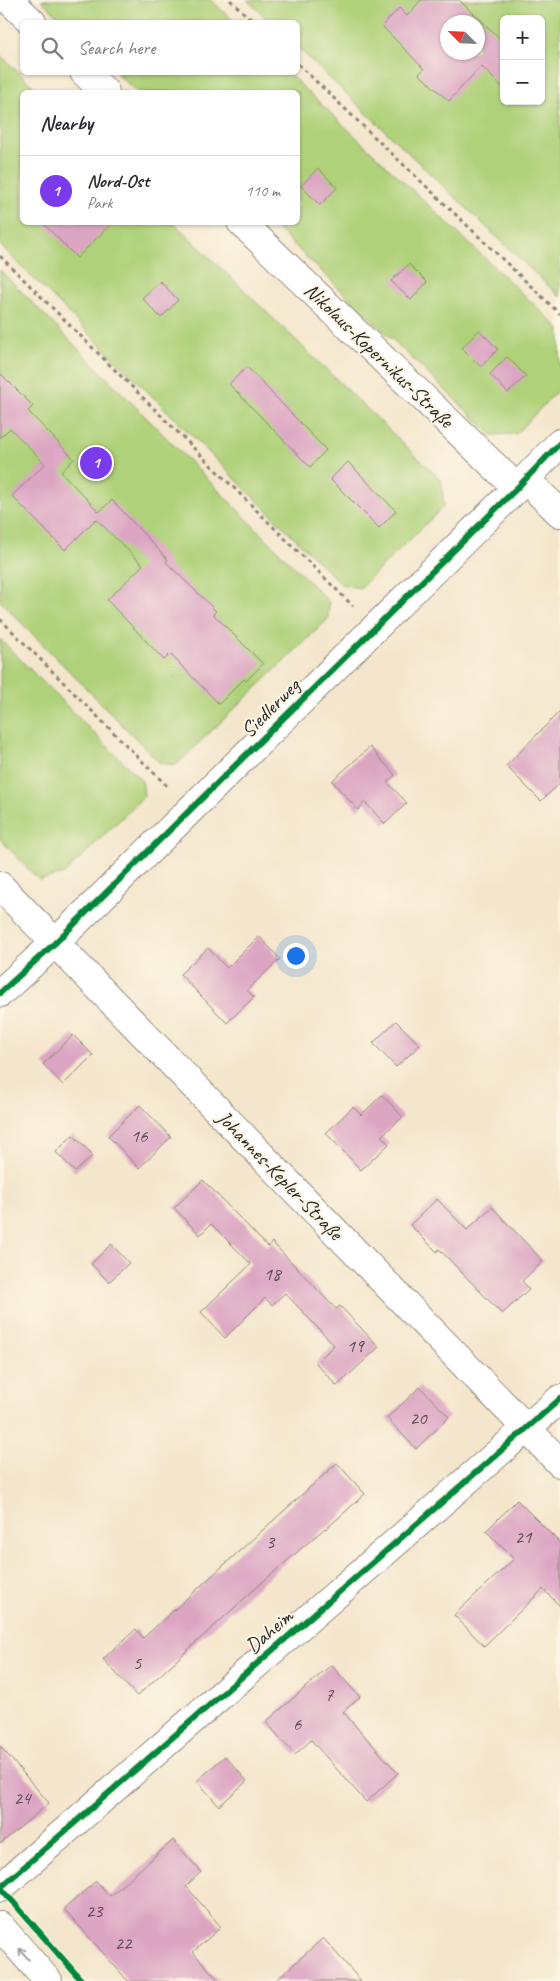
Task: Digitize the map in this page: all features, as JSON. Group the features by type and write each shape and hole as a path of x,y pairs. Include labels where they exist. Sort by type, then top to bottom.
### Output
{"street":[{"path":"9,0 30,20"},
{"path":"87,75 103,90"},
{"name":"Nikolaus-Kopernikus-Straße","path":"244,225 522,484 560,513"},
{"name":"Siedlerweg","path":"0,993 55,943 522,484 560,443"},
{"name":"Johannes-Kepler-Straße","path":"0,886 560,1463"},
{"name":"Daheim","path":"0,1888 560,1399"},
{"path":"0,1926 48,1981"}],"path":[{"path":"230,0 252,20"},
{"path":"300,66 560,314"},
{"path":"0,256 374,628"},
{"path":"0,619 190,810"}],"green space":[{"path":"41,0 211,0 233,20 62,20"},
{"path":"247,0 560,0 560,297 300,50 300,20 269,20"},
{"path":"0,55 37,90 20,90 20,225 176,225 441,480 444,506 360,588 341,584 0,245"},
{"path":"118,75 290,75 560,329 560,388 516,434 492,435 273,225 300,225 300,90 135,90"},
{"path":"0,270 329,602 328,619 176,765 160,763 0,601"},
{"path":"0,639 142,781 144,796 64,874 39,880 0,839"}],"building":[{"path":"421,0 459,0 475,15 440,15 440,60 485,60 485,24 500,38 500,85 481,66 449,101 419,74 424,69 382,26 399,8 407,16"},
{"path":"318,168 337,188 320,205 301,186"},
{"path":"45,225 110,225 77,258"},
{"path":"409,264 427,282 411,300 391,281"},
{"path":"160,281 178,300 161,318 142,298"},
{"path":"479,330 498,349 481,367 462,348"},
{"path":"507,357 526,376 508,393 490,374"},
{"path":"247,367 326,450 310,467 229,384"},
{"path":"0,373 33,406 28,411 74,459 61,472 99,512 112,500 168,560 166,562 216,611 213,614 263,664 246,681 244,679 219,704 170,654 164,660 107,600 143,565 96,519 65,550 12,496 45,464 10,428 0,438"},
{"path":"348,462 396,511 379,528 330,479"},
{"path":"560,711 560,783 541,801 506,766"},
{"path":"370,747 395,775 387,782 407,803 385,824 365,802 358,810 332,781"},
{"path":"259,936 280,959 247,990 254,997 227,1023 180,974 208,948 227,968"},
{"path":"396,1021 420,1045 396,1067 373,1043"},
{"path":"73,1035 93,1055 63,1085 43,1064"},
{"path":"382,1095 403,1117 381,1136 389,1144 361,1170 326,1133 353,1107 361,1115"},
{"path":"140,1105 171,1137 139,1168 108,1136"},
{"path":"73,1135 93,1155 75,1172 56,1152"},
{"path":"203,1180 268,1247 272,1242 336,1309 340,1306 379,1347 337,1386 316,1363 334,1345 285,1293 272,1305 265,1298 225,1338 201,1312 251,1264 211,1224 200,1235 174,1208"},
{"path":"437,1199 467,1230 492,1207 543,1261 522,1281 529,1289 502,1314 439,1249 437,1252 410,1225"},
{"path":"111,1244 129,1263 109,1282 91,1264"},
{"path":"420,1387 449,1417 416,1449 387,1418"},
{"path":"337,1463 365,1494 266,1579 137,1696 103,1659 136,1629 143,1638"},
{"path":"517,1500 560,1543 560,1606 543,1589 484,1646 454,1615 514,1559 486,1531"},
{"path":"331,1665 360,1697 343,1712 398,1773 366,1802 311,1740 295,1755 266,1722"},
{"path":"0,1746 49,1803 0,1844"},
{"path":"225,1756 247,1781 219,1806 197,1781"},
{"path":"173,1840 201,1872 186,1886 221,1927 193,1952 219,1981 128,1981 64,1909 96,1881 110,1896"},
{"path":"323,1938 361,1981 275,1981"}],"cycle path":[{"path":"0,993 55,943 517,488 560,443"},
{"path":"0,1888 560,1399"},
{"path":"0,1887 82,1981"}],"place":[{"name":"Nord-Ost","path":"96,463"}]}
